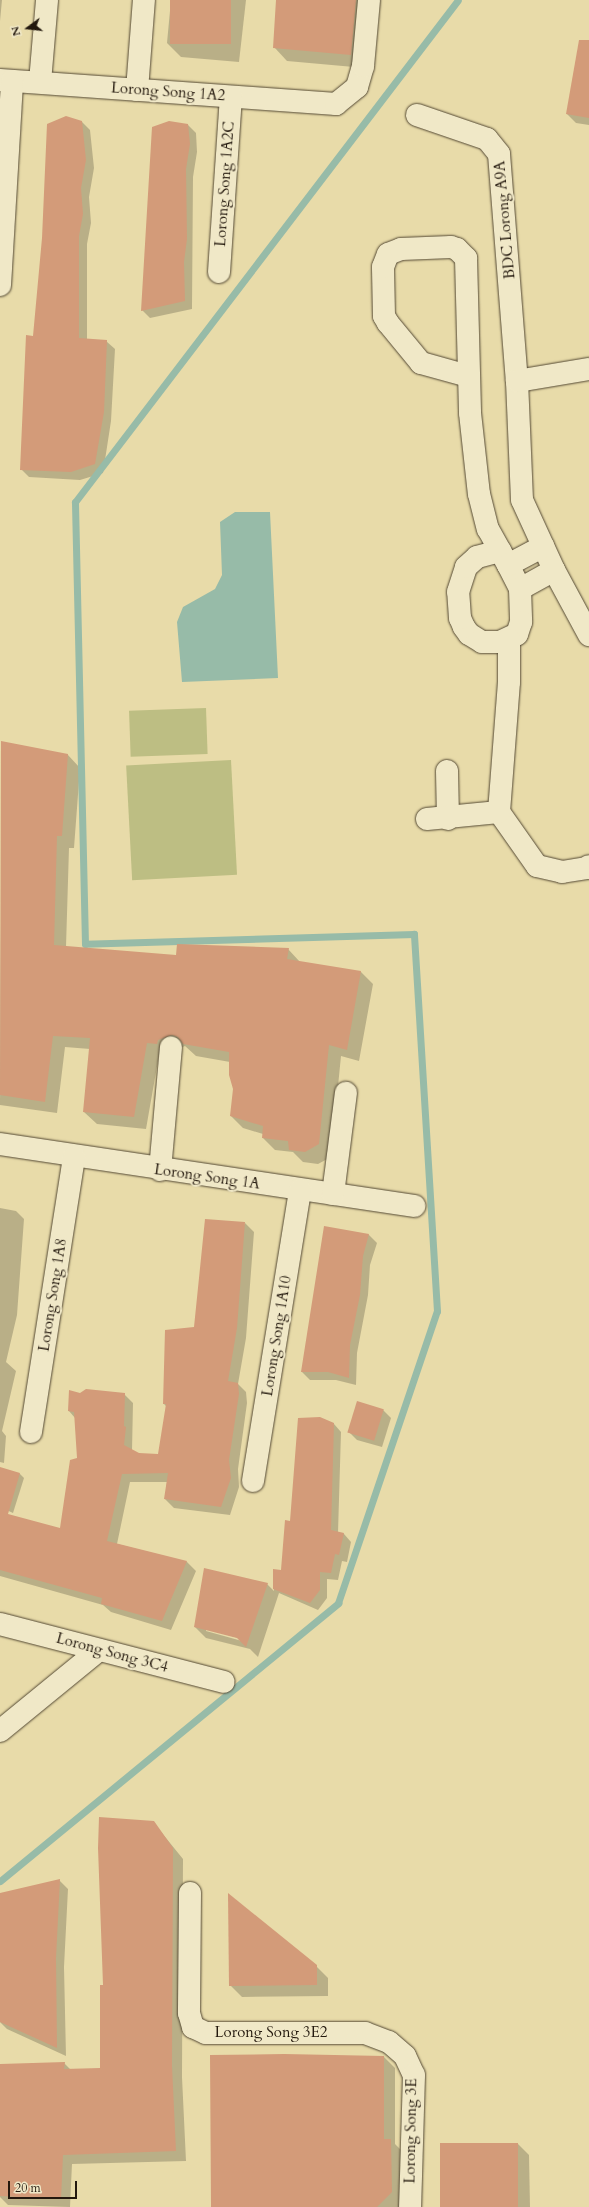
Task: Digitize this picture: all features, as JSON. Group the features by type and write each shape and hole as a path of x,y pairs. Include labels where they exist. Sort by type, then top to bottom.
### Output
{"street":[{"path":"40,82 47,0"},
{"path":"137,90 144,0"},
{"name":"Lorong Song 1A2","path":"6,80 336,104 357,87 362,66 369,0"},
{"path":"0,285 6,80"},
{"name":"Lorong Song 1A2C","path":"219,272 230,97"},
{"name":"BDC Lorong A9A","path":"417,115 487,139 499,154 517,381 522,500 554,570 586,623"},
{"path":"468,376 421,363 388,323 384,316 383,267 388,254 401,249 450,248 457,249 466,258 468,376 479,494 488,530 504,558 520,589 521,622 517,634 509,640 482,642 469,634 460,618 458,592 466,567 477,557 504,558 543,546"},
{"path":"517,381 589,369"},
{"path":"520,589 554,570"},
{"path":"509,640 509,682 499,812 537,866 562,872 588,868 589,866"},
{"path":"447,771 448,819"},
{"path":"426,820 448,819 499,812"},
{"path":"160,1170 171,1047"},
{"path":"333,1194 346,1093"},
{"name":"Lorong Song 1A","path":"0,1144 160,1170 414,1206"},
{"name":"Lorong Song 1A8","path":"31,1432 74,1157"},
{"name":"Lorong Song 1A10","path":"253,1481 300,1190"},
{"name":"Lorong Song 3C4","path":"0,1624 224,1682"},
{"path":"0,1731 99,1650"},
{"name":"Lorong Song 3E2","path":"190,1893 190,2013 193,2028 206,2033 365,2034"},
{"name":"Lorong Song 3E","path":"365,2034 389,2042 405,2056 414,2075 410,2207"}],"green space":[{"path":"206,708 208,754 131,757 129,711"},
{"path":"231,760 237,875 132,880 126,765"}],"shaded area":[{"path":"235,512 270,512 278,678 182,682 177,622 183,607 215,589 222,575 220,522"}],"building":[{"path":"170,0 231,0 231,44 170,44"},
{"path":"276,0 356,0 351,55 273,48"},
{"path":"579,40 589,40 589,118 566,114"},
{"path":"66,116 82,121 86,160 81,188 83,214 79,236 79,338 107,340 104,412 95,464 71,472 20,470 26,335 33,336 42,238 47,124"},
{"path":"169,121 188,124 190,144 186,169 187,239 184,262 185,301 141,311 152,127"},
{"path":"1,741 68,754 62,836 57,836 54,945 176,955 177,944 289,948 287,959 361,971 347,1050 329,1045 319,1144 305,1152 289,1150 288,1141 262,1138 263,1126 230,1116 233,1089 229,1075 229,1052 183,1044 178,1037 172,1035 158,1040 157,1044 147,1043 134,1117 83,1112 90,1038 53,1036 45,1102 0,1095"},
{"path":"205,1219 245,1222 237,1328 228,1381 238,1383 239,1394 229,1460 231,1478 221,1507 164,1499 168,1473 122,1474 107,1541 187,1561 162,1621 101,1604 102,1598 0,1570 0,1467 20,1473 8,1514 60,1528 70,1460 77,1458 74,1412 68,1411 69,1390 80,1393 86,1389 125,1393 124,1426 126,1427 124,1445 139,1453 158,1454 166,1404 163,1404 165,1330 194,1327"},
{"path":"324,1226 369,1234 363,1256 360,1295 350,1345 349,1378 328,1372 301,1372"},
{"path":"357,1401 384,1409 374,1441 347,1433"},
{"path":"320,1417 334,1423 331,1530 344,1533 339,1555 335,1554 331,1573 320,1572 320,1590 310,1603 273,1589 273,1569 281,1570 285,1520 290,1521 298,1418"},
{"path":"204,1568 268,1583 246,1647 237,1638 194,1627"},
{"path":"99,1817 154,1821 173,1848 172,2066 176,2151 63,2155 61,2199 0,2196 0,2064 65,2062 64,2069 100,2068 100,1985 103,1985 98,1848"},
{"path":"60,1879 56,1958 57,2048 0,2022 0,1893"},
{"path":"228,1893 317,1965 317,1985 229,1986"},
{"path":"284,2054 384,2056 384,2139 391,2139 392,2192 377,2207 211,2207 210,2055"},
{"path":"440,2143 518,2143 518,2207 440,2207"}],"waterway":[{"path":"0,1881 338,1603 437,1311 414,934 85,944 75,502 458,0"}]}
